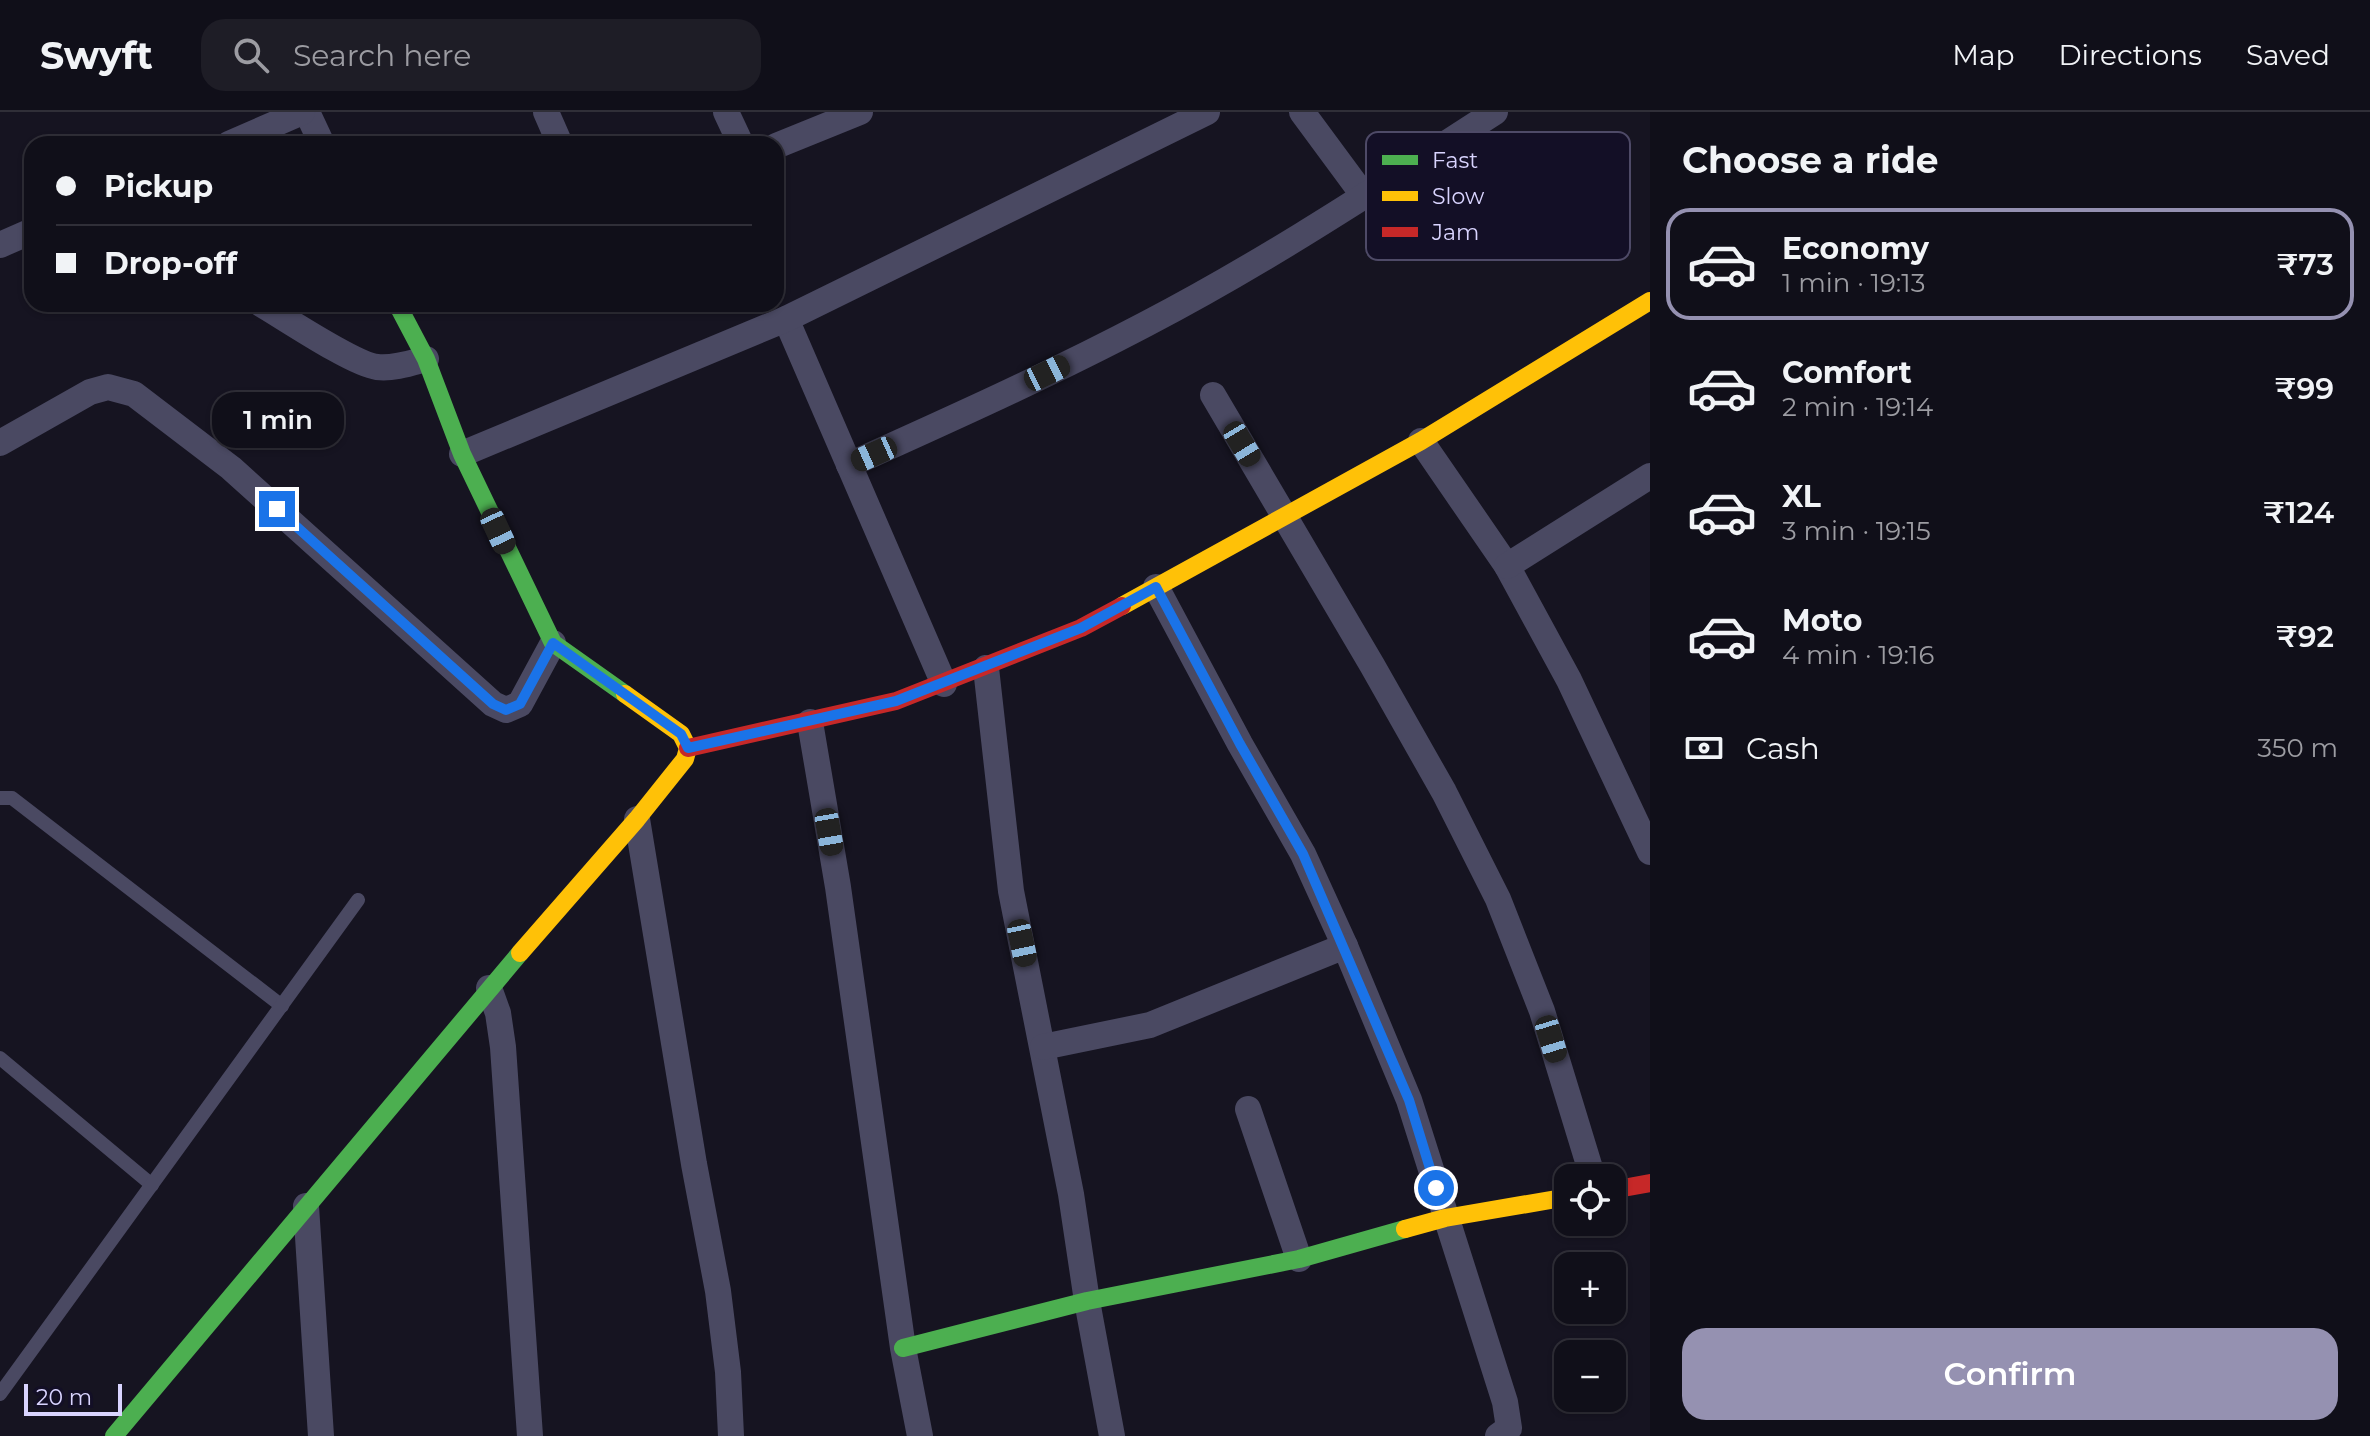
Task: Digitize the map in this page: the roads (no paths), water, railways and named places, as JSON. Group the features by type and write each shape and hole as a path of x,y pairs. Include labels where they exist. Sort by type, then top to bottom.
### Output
{"street":[{"path":"248,136 304,112 318,136"},
{"path":"546,112 556,136"},
{"path":"726,112 737,136"},
{"path":"784,143 860,112"},
{"path":"462,454 786,319 1207,112"},
{"path":"849,465 973,409 1146,324 1297,239 1364,196 1302,112"},
{"path":"1464,132 1495,112"},
{"path":"0,245 24,234"},
{"path":"688,748 896,701 1081,628 1421,441 1650,301"},
{"path":"275,312 374,367 426,359"},
{"path":"114,1436 489,988 637,819 685,759 688,748 681,734 553,643 462,454 426,359 401,312"},
{"path":"786,319 944,684"},
{"path":"0,443 90,392 108,387 134,394 231,468 493,704 506,710 520,704 553,643"},
{"path":"1213,395 1444,792 1498,899 1542,1011 1589,1164"},
{"path":"1421,441 1507,566 1569,680 1650,852"},
{"path":"1507,566 1648,483"},
{"path":"1156,587 1303,854 1409,1100 1505,1402 1509,1428 1498,1436"},
{"path":"986,668 1011,891 1071,1194 1112,1436"},
{"path":"810,722 838,887 903,1348 920,1436"},
{"path":"637,819 718,1291 728,1372 731,1436"},
{"path":"1043,1047 1150,1025 1345,946"},
{"path":"489,988 498,1013 503,1047 530,1436"},
{"path":"1248,1109 1299,1259"},
{"path":"1626,1187 1650,1183"},
{"path":"903,1348 1087,1301 1299,1259 1445,1218 1554,1199"},
{"path":"306,1206 321,1436"}],"lane":[{"path":"0,798 12,798 282,1006"},
{"path":"0,1394 358,900"},
{"path":"0,1058 152,1185"}]}
